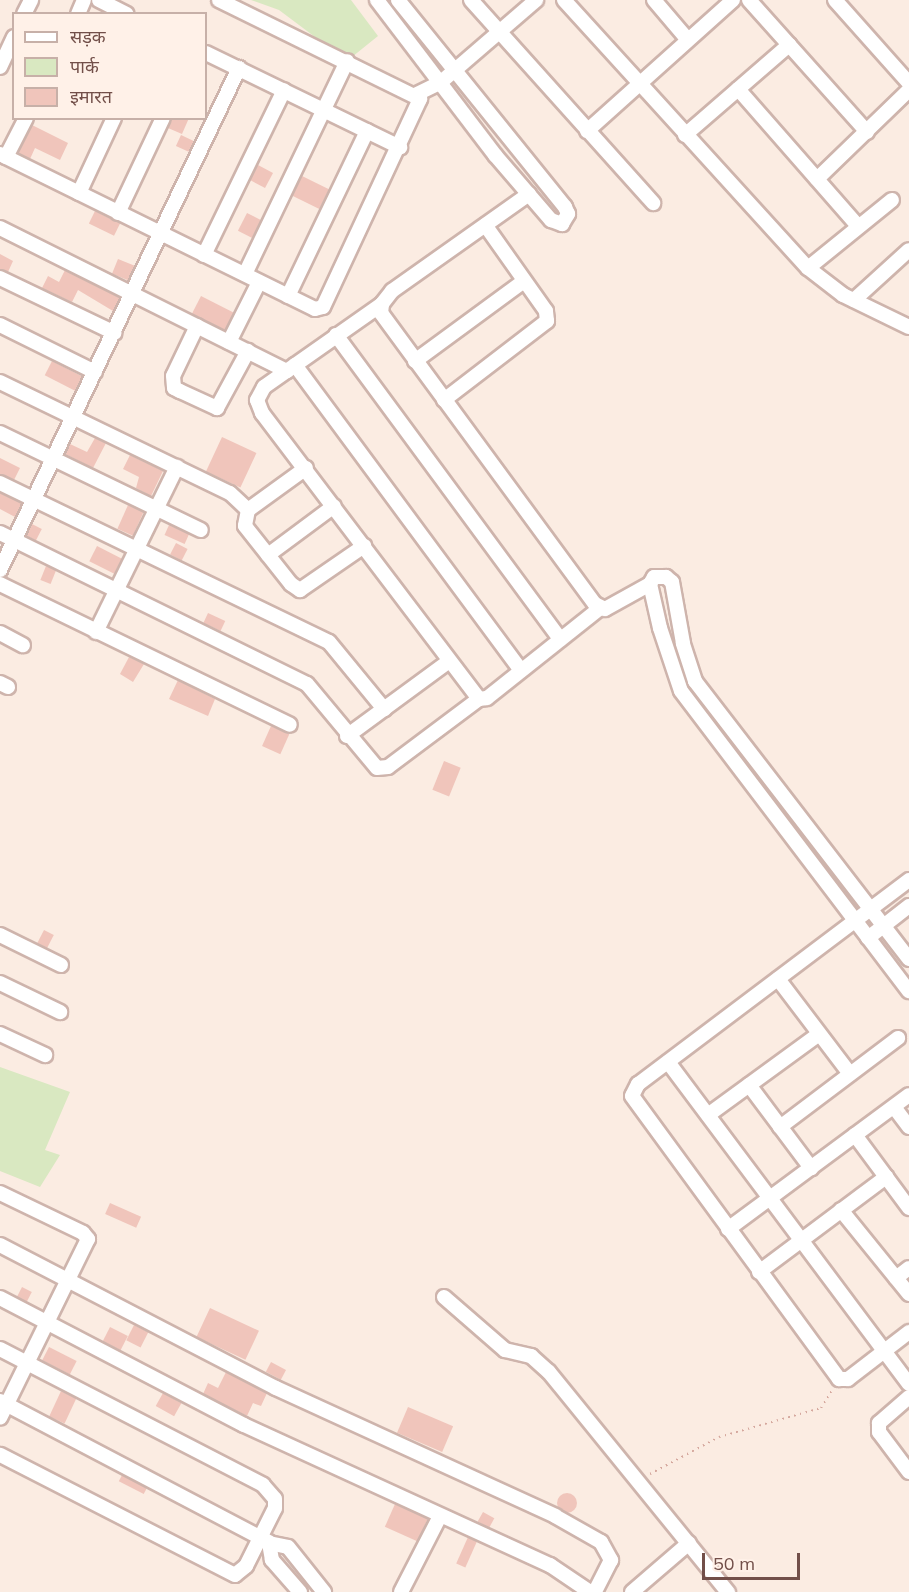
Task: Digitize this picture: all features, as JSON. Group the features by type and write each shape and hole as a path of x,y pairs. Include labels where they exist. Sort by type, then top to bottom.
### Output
{"street":[{"path":"99,0 123,12"},
{"path":"25,120 3,156 315,309 323,306 421,104 417,94 219,0"},
{"path":"377,0 529,194 555,224 566,219 564,207 398,0"},
{"path":"471,0 653,203"},
{"path":"417,94 440,83 536,0"},
{"path":"564,0 807,268 854,300 906,321"},
{"path":"654,0 688,40"},
{"path":"587,131 733,0"},
{"path":"750,0 867,132"},
{"path":"835,0 909,83"},
{"path":"0,67 12,42"},
{"path":"685,135 789,45"},
{"path":"207,53 400,147"},
{"path":"244,274 347,62"},
{"path":"0,570 115,333 239,68"},
{"path":"738,89 858,225"},
{"path":"204,255 284,90"},
{"path":"817,179 909,90"},
{"path":"78,193 113,120"},
{"path":"118,213 162,120"},
{"path":"288,296 367,131"},
{"path":"479,699 257,400 264,387 382,304 392,291 529,194"},
{"path":"807,268 892,200"},
{"path":"444,400 545,326 546,311 485,225"},
{"path":"0,228 229,342 291,368 521,670"},
{"path":"854,300 909,250"},
{"path":"0,278 115,333"},
{"path":"415,361 524,281"},
{"path":"229,342 259,282"},
{"path":"382,304 383,319 600,608"},
{"path":"0,325 95,372"},
{"path":"197,326 173,376 174,388 180,392 217,408 248,351"},
{"path":"336,335 560,639"},
{"path":"0,382 230,493 248,510"},
{"path":"0,434 201,530"},
{"path":"96,632 177,467"},
{"path":"306,468 248,510 245,526 300,590 364,546"},
{"path":"0,483 329,642 384,709"},
{"path":"268,555 334,506"},
{"path":"0,533 307,684 372,765 382,770 479,699 487,698 600,608 650,584 654,577 670,579 695,681 909,959"},
{"path":"0,584 290,725"},
{"path":"650,584 673,676 681,691 909,991"},
{"path":"0,633 22,645"},
{"path":"347,736 449,661"},
{"path":"909,880 638,1084 632,1096 839,1379 848,1379 909,1332"},
{"path":"868,938 909,906"},
{"path":"0,935 61,965"},
{"path":"778,980 850,1074"},
{"path":"0,983 60,1012"},
{"path":"0,1034 45,1055"},
{"path":"708,1115 819,1034"},
{"path":"780,1127 898,1038"},
{"path":"668,1062 909,1384"},
{"path":"750,1085 810,1168"},
{"path":"728,1229 909,1095"},
{"path":"894,1107 909,1127"},
{"path":"855,1135 909,1208"},
{"path":"759,1272 886,1177"},
{"path":"0,1193 86,1235 69,1281 28,1363 3,1403 0,1418"},
{"path":"842,1210 909,1294"},
{"path":"0,1245 276,1388 555,1516 601,1542 611,1560 595,1592"},
{"path":"896,1278 909,1268"},
{"path":"444,1297 509,1353 523,1354 538,1361 728,1592"},
{"path":"0,1298 244,1425 550,1565 590,1592"},
{"path":"0,1349 263,1485 275,1499 265,1540 241,1572 228,1573 0,1455"},
{"path":"909,1396 884,1414 879,1432 909,1472"},
{"path":"3,1403 265,1540 288,1547 324,1592"},
{"path":"401,1592 440,1516"},
{"path":"265,1540 272,1560 300,1592"},
{"path":"632,1592 689,1543"}],"path":[{"path":"639,1484 654,1469 719,1437 821,1408 839,1379"}],"green space":[{"path":"251,0 351,0 378,36 347,61 279,10"},
{"path":"0,1067 70,1092 45,1150 60,1155 40,1187 0,1171"}],"building":[{"path":"171,120 188,120 182,134 168,128"},
{"path":"32,125 68,143 60,160 35,148 30,159 18,153"},
{"path":"181,135 194,141 189,152 176,146"},
{"path":"258,165 273,173 265,188 250,180"},
{"path":"302,176 329,189 319,209 292,196"},
{"path":"95,211 120,223 114,236 89,224"},
{"path":"247,213 261,220 252,238 238,231"},
{"path":"0,254 13,261 8,272 0,269"},
{"path":"118,259 135,266 129,281 112,274"},
{"path":"65,270 120,298 113,311 78,290 72,302 42,288 48,276 59,282"},
{"path":"201,296 234,313 225,331 192,314"},
{"path":"52,361 82,376 75,391 45,375"},
{"path":"222,437 256,453 240,487 206,471"},
{"path":"95,438 106,443 93,468 65,454 70,444 87,452"},
{"path":"130,455 163,471 151,496 136,488 139,477 123,469"},
{"path":"0,458 20,468 14,480 0,474"},
{"path":"0,493 22,503 15,517 0,509"},
{"path":"128,505 144,512 133,536 117,529"},
{"path":"32,524 42,529 36,541 26,536"},
{"path":"169,525 189,534 185,544 165,535"},
{"path":"176,543 188,549 182,560 170,555"},
{"path":"97,546 122,559 114,574 89,561"},
{"path":"46,566 56,570 51,584 40,580"},
{"path":"208,613 225,621 221,631 203,623"},
{"path":"129,657 144,664 133,682 120,674"},
{"path":"178,680 215,699 208,716 169,699"},
{"path":"271,726 289,734 280,754 262,746"},
{"path":"444,761 461,768 449,796 432,790"},
{"path":"44,930 54,935 47,948 37,943"},
{"path":"110,1203 141,1217 136,1228 105,1214"},
{"path":"22,1287 32,1292 27,1302 17,1297"},
{"path":"210,1308 259,1331 245,1360 196,1337"},
{"path":"134,1325 148,1332 141,1347 126,1340"},
{"path":"110,1327 128,1336 121,1350 103,1341"},
{"path":"49,1347 77,1361 70,1374 42,1360"},
{"path":"271,1362 286,1370 281,1380 266,1372"},
{"path":"226,1372 267,1393 261,1406 253,1403 247,1416 203,1394 208,1383 218,1388"},
{"path":"61,1391 76,1398 65,1424 49,1416"},
{"path":"163,1393 181,1403 174,1416 156,1406"},
{"path":"408,1407 453,1426 442,1452 397,1433"},
{"path":"122,1475 147,1488 144,1494 119,1481"},
{"path":"567,1493 574,1496 577,1503 574,1510 567,1513 560,1510 557,1503 560,1496"},
{"path":"395,1504 428,1519 418,1541 385,1527"},
{"path":"483,1512 494,1518 489,1528 478,1522"},
{"path":"468,1537 477,1541 465,1568 456,1563"}]}
